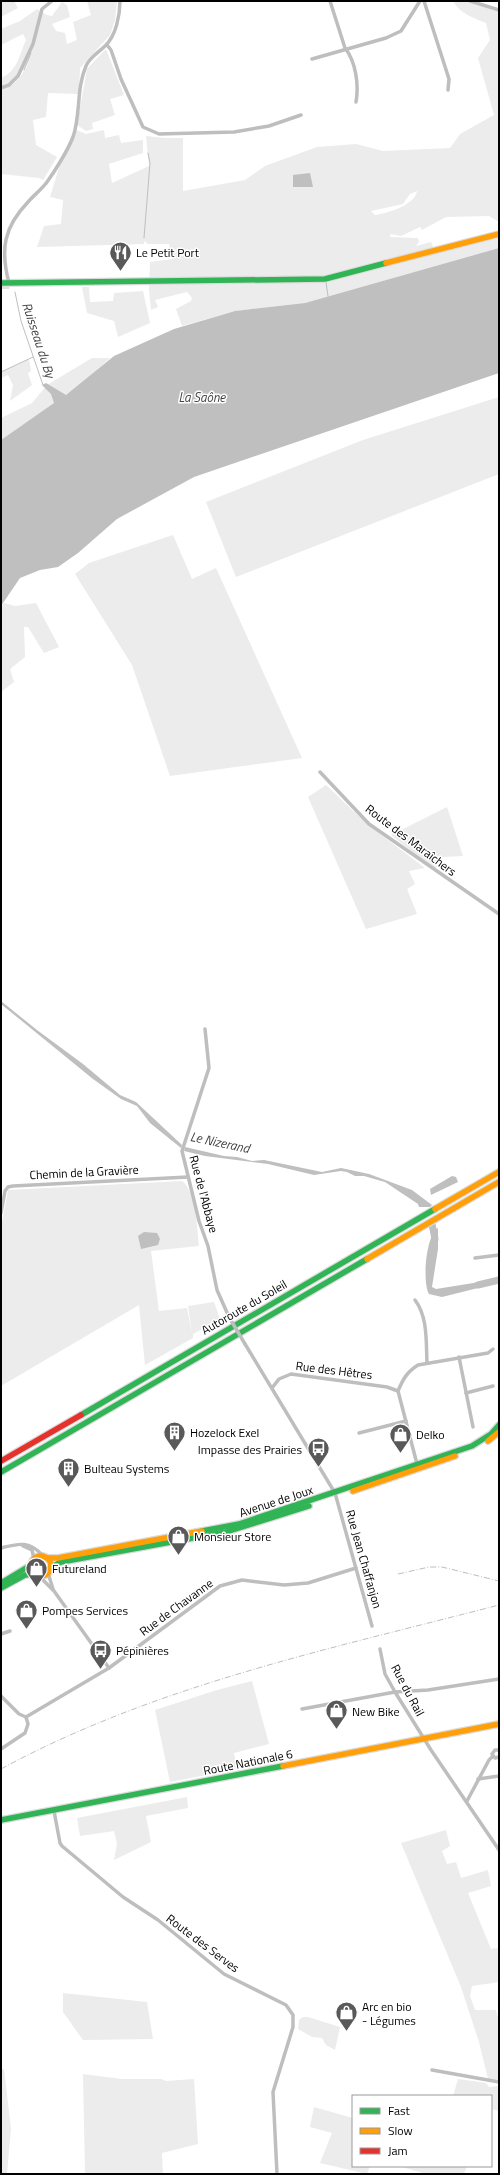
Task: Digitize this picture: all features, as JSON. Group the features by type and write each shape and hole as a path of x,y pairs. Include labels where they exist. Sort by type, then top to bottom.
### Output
{"main road":[{"path":"1,283 325,279 499,234"},
{"name":"Autoroute du Soleil","path":"1,1461 499,1172"},
{"name":"Autoroute du Soleil","path":"1,1472 499,1182"},
{"name":"Avenue de Joux","path":"418,1467 472,1446 491,1434 499,1425"},
{"name":"Avenue de Joux","path":"37,1575 49,1570 61,1562 239,1529 475,1448 499,1432"},
{"name":"Avenue de Joux","path":"34,1559 45,1557 58,1558 226,1528 335,1495"},
{"path":"45,1557 49,1570"},
{"path":"1,1583 31,1565 34,1559"},
{"path":"31,1565 37,1575"},
{"path":"1,1588 24,1575 37,1575"},
{"name":"Route Nationale 6","path":"1,1820 499,1724"}],"street":[{"path":"1,88 9,85 18,76 27,60 33,44 42,9 52,1"},
{"path":"8,283 4,252 10,226 15,216 47,182 72,140 76,127 81,80 87,64 107,45 116,26 120,1"},
{"path":"330,1 345,48 350,54 357,82 356,102"},
{"path":"312,59 345,48 386,38 401,31 420,1"},
{"path":"424,1 448,79 448,90"},
{"path":"470,1 499,10"},
{"path":"107,45 111,50 121,79 143,127 159,134 234,132 269,126 301,115"},
{"name":"Route des Maraîchers","path":"320,772 369,824 499,914"},
{"name":"Rue de l'Abbaye","path":"205,1029 209,1068 182,1151 199,1221 208,1246 212,1273 217,1290 229,1317 272,1388"},
{"name":"Chemin de la Gravière","path":"1,1213 5,1191 8,1187 13,1186 188,1177"},
{"path":"475,1258 499,1255"},
{"path":"415,1300 420,1307 425,1328 427,1363"},
{"path":"418,1467 398,1391 402,1380 410,1370 427,1363 488,1353 493,1349"},
{"path":"459,1357 473,1427"},
{"name":"Rue des Hêtres","path":"272,1388 279,1378 291,1374 387,1387 398,1391"},
{"path":"466,1393 493,1386"},
{"path":"272,1388 335,1495"},
{"path":"359,1433 406,1421"},
{"name":"Rue Jean Chaffanjon","path":"335,1495 372,1626"},
{"path":"22,1545 32,1550 34,1559"},
{"path":"1,1548 32,1545 45,1557"},
{"name":"Rue de Chavanne","path":"26,1717 109,1668 220,1586 242,1580 284,1585 308,1583 356,1568"},
{"path":"49,1570 54,1591"},
{"path":"37,1575 54,1591 109,1668"},
{"path":"1,1634 10,1631"},
{"name":"Rue du Rail","path":"380,1649 385,1674 395,1692 499,1850"},
{"path":"302,1709 395,1692 428,1690 499,1679"},
{"path":"1,1696 19,1714 26,1717 28,1724 25,1734 1,1749"},
{"path":"467,1802 478,1779 493,1756 494,1750 499,1750"},
{"path":"493,1756 499,1757"},
{"path":"478,1779 499,1776"},
{"name":"Route des Serves","path":"54,1811 60,1843 62,1846 123,1897 158,1920 224,1974 286,2005 293,2015 293,2027 273,2092 277,2174"},
{"path":"432,2070 499,2082"}],"shaded area":[{"path":"1,1 14,1 18,8 1,17"},
{"path":"87,1 117,1 115,20 110,35 80,68 79,94 48,93 46,117 33,120 36,145 57,157 43,180 39,178 1,174 2,90 12,85 19,78 30,61 14,81 1,86 1,78 7,75 15,67 26,40 23,34 1,45 1,29 20,21 37,9 47,15 52,16 62,2 67,5 70,17 52,24 56,31 65,33 67,44 77,40 73,22 91,15"},
{"path":"453,1 464,1 499,12 499,222 489,216 446,217 422,230 420,227 401,236 391,234 390,237 418,238 419,242 416,246 431,242 436,253 499,238 499,248 305,303 235,311 182,326 176,309 191,301 192,298 187,292 155,300 158,307 151,310 149,290 150,262 172,259 169,244 148,244 144,241 144,244 37,247 44,226 61,224 63,200 50,197 62,158 70,147 76,130 86,134 104,130 105,138 119,135 121,143 143,140 143,153 109,164 112,183 149,166 146,136 183,138 183,191 245,180 265,166 317,147 356,144 383,151 450,148 460,134 494,115 478,58 490,40 486,23 468,15","holes":["417,191 415,196 400,208 375,215 371,211 403,204 410,194"]},
{"path":"106,49 124,95 110,99 115,115 92,123 93,129 86,131 77,125 87,69"},
{"path":"82,287 89,287 90,302 113,301 114,293 143,291 150,323 118,337 114,321 87,313"},
{"path":"92,358 110,358 78,387 1,440 1,418 32,403 47,385"},
{"path":"29,359 31,371 28,373 32,385 10,401 13,385 8,375 1,378 1,372"},
{"path":"499,397 499,474 236,577 206,502 363,440"},
{"path":"173,535 192,579 216,568 302,758 170,776 132,665 75,574 89,563"},
{"path":"4,603 15,606 36,603 59,647 44,653 28,627 24,627 25,657 10,669 14,682 1,692 1,606"},
{"path":"326,785 367,824 425,868 409,871 415,884 407,889 417,914 366,929 308,797"},
{"path":"447,807 463,856 442,857 435,870 391,835"},
{"path":"182,1181 187,1186 193,1201 199,1246 151,1251 159,1311 187,1308 192,1333 188,1306 214,1302 220,1319 193,1334 193,1338 145,1365 139,1305 1,1386 1,1227 8,1190"},
{"path":"252,1681 269,1744 234,1753 237,1769 170,1782 155,1710 217,1690"},
{"path":"187,1797 188,1808 146,1816 151,1842 114,1860 117,1844 114,1831 80,1836 77,1818"},
{"path":"446,1830 450,1846 442,1851 447,1864 456,1862 461,1878 488,1870 491,1886 468,1893 491,1949 499,1948 499,1982 472,1986 470,1996 475,2010 496,2010 499,2022 499,2080 488,2079 479,2042 461,1987 401,1843"},
{"path":"63,1993 147,2002 153,2039 83,2040 63,2012"},
{"path":"303,2017 308,2017 340,2027 335,2050 326,2045 322,2038 312,2037 298,2029 299,2020"},
{"path":"1,2069 4,2069 11,2129 7,2174 1,2174"},
{"path":"83,2074 122,2079 161,2079 166,2081 194,2079 198,2144 162,2153 163,2174 85,2174"},
{"path":"458,2079 486,2083 489,2087 499,2086 499,2111 492,2109 492,2095 453,2095"},
{"path":"314,2107 352,2118 352,2167 370,2167 367,2174 320,2163 332,2133 310,2127"},
{"path":"402,2167 467,2167 464,2174 426,2174"}],"water":[{"path":"310,173 313,187 293,187 293,175"},
{"name":"La Saône","path":"499,248 499,373 194,477 117,519 78,553 58,567 40,570 20,578 1,606 1,440 54,403 51,394 42,385 46,383 66,395 114,356 174,329 235,311 305,303"},
{"path":"1,1001 83,1064 120,1095 136,1102 182,1145 181,1148 150,1123 137,1106 121,1099 93,1079 1,1004"},
{"path":"185,1147 224,1156 237,1157 252,1161 264,1160 322,1172 341,1168 369,1174 412,1190 432,1205 430,1207 419,1207 418,1204 385,1182 364,1176 355,1176 347,1172 341,1171 314,1175 268,1164 205,1156 184,1151"},
{"path":"452,1176 456,1177 458,1182 431,1195 430,1189"},
{"path":"438,1228 438,1249 432,1287 436,1289 486,1281 486,1286 442,1297 429,1294 426,1280 426,1259 431,1239 434,1232"},
{"path":"144,1232 157,1233 160,1239 158,1245 141,1249 138,1236"}],"waterway":[{"path":"24,70 31,53"},
{"path":"144,238 150,163 148,153"},
{"path":"326,282 328,296"},
{"name":"Ruisseau du By","path":"1,288 9,288"},
{"name":"Ruisseau du By","path":"15,292 21,321 43,385"},
{"path":"1,372 33,357"},
{"name":"Le Nizerand","path":"432,1224 435,1239"},
{"name":"Le Nizerand","path":"478,1285 499,1280"}],"railway":[{"path":"398,1574 429,1567 442,1567 499,1581"},
{"path":"1,1769 60,1740 120,1714 182,1692 308,1654 499,1605"}],"traffic: fast":[{"path":"1,283 325,279 386,263"},
{"path":"81,1415 435,1209"},
{"path":"1,1472 367,1259"},
{"path":"202,1531 239,1524 472,1446 491,1434 499,1425"},
{"path":"50,1568 61,1562 226,1532 309,1506"},
{"path":"1,1583 31,1565"},
{"path":"1,1588 25,1575 35,1574"},
{"path":"1,1820 283,1766"}],"traffic: slow":[{"path":"386,263 499,234"},
{"path":"435,1209 499,1172"},
{"path":"367,1259 499,1182"},
{"path":"488,1441 499,1432"},
{"path":"353,1491 455,1456"},
{"path":"47,1558 58,1558 202,1531"},
{"path":"41,1556 48,1559 51,1566 48,1573 41,1576 34,1573 31,1566 34,1559 41,1556"},
{"path":"283,1766 499,1724"}],"traffic: jam":[{"path":"1,1461 81,1415"}],"place":[{"name":"Le Petit Port","path":"121,272"},
{"name":"Hozelock Exel","path":"175,1452"},
{"name":"Delko","path":"401,1454"},
{"name":"Impasse des Prairies","path":"318,1468"},
{"name":"Bulteau Systems","path":"69,1488"},
{"name":"Monsieur Store","path":"178,1556"},
{"name":"Futureland","path":"36,1588"},
{"name":"Pompes Services","path":"26,1630"},
{"name":"Pépinières","path":"101,1670"},
{"name":"New Bike","path":"336,1730"},
{"name":"Arc en bio - Légumes","path":"346,2032"}]}
